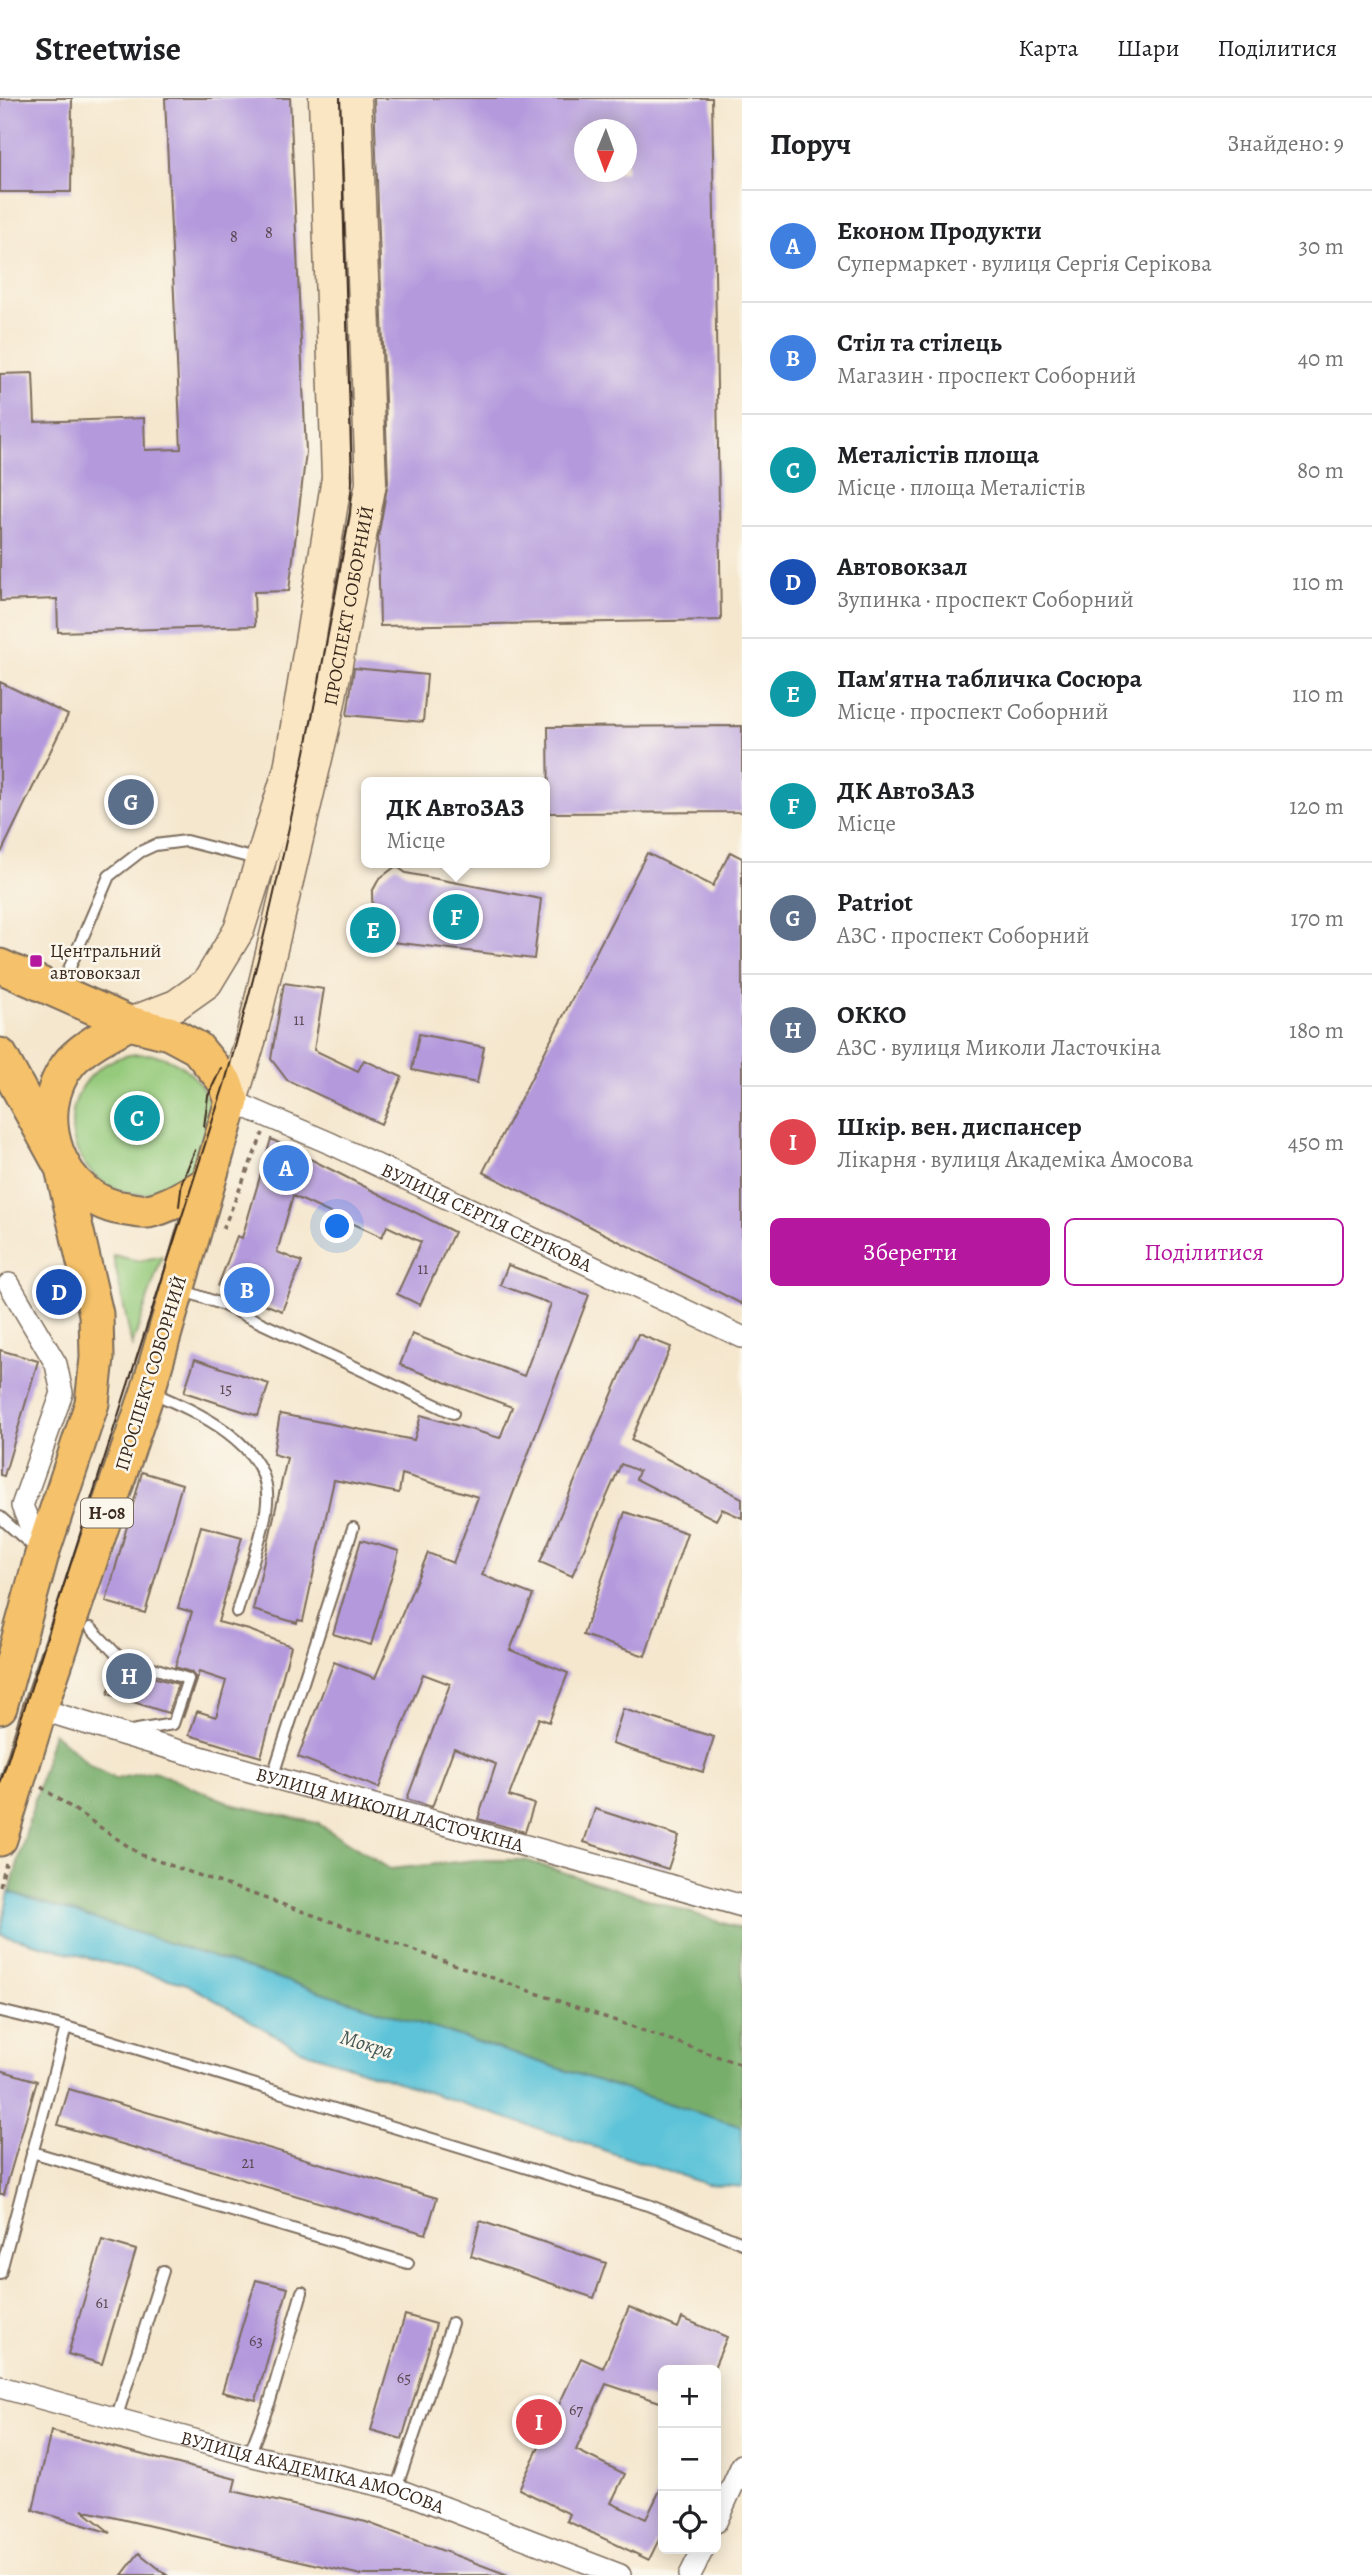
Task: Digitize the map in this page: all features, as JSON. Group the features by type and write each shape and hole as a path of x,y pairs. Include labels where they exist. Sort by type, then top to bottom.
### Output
{"main road":[{"name":"ПРОСПЕКТ СОБОРНИЙ","path":"129,1023 176,1005 207,983 239,930 263,861 289,769 337,478 324,98"},
{"name":"ПРОСПЕКТ СОБОРНИЙ","path":"232,1101 251,1038 329,706 371,483 356,98"},
{"path":"0,966 129,1023 169,1033 197,1048 219,1074 232,1101"},
{"path":"129,1023 101,1038 71,1062 53,1094 50,1132 62,1168 84,1192 114,1208 147,1212 206,1184"},
{"name":"Н-08","path":"0,1055 62,1168 96,1314 97,1358 92,1403 42,1554 1,1698"},
{"name":"Н-08","path":"206,1184 232,1101"},
{"name":"ПРОСПЕКТ СОБОРНИЙ","path":"4,1850 21,1773 40,1709 148,1391 206,1184"}],"street":[{"name":"ВУЛИЦЯ СЕРГІЯ СЕРІКОВА","path":"232,1101 332,1143 742,1337"},
{"path":"9,1284 61,1377 62,1392 22,1506 42,1554"},
{"name":"ВУЛИЦЯ МИКОЛИ ЛАСТОЧКІНА","path":"40,1709 742,1906"},
{"name":"ВУЛИЦЯ АКАДЕМІКА АМОСОВА","path":"0,2387 248,2455 396,2489 620,2575"},
{"path":"721,2511 742,2465"},
{"path":"690,2575 700,2554"}],"lane":[{"path":"59,992 108,876 139,852 155,845 186,841 263,861"},
{"path":"176,1288 221,1304 453,1413"},
{"path":"148,1391 205,1415 241,1445 263,1473 267,1503 237,1612"},
{"path":"0,1517 42,1554"},
{"path":"272,1776 352,1528"},
{"path":"91,1628 119,1657 188,1679 173,1724 115,1732"},
{"path":"0,2011 66,2027 648,2205 742,2243"},
{"path":"0,2274 66,2027"},
{"path":"32,2152 408,2263"},
{"path":"116,2419 163,2272"},
{"path":"248,2455 270,2401 302,2292"},
{"path":"396,2489 452,2323"}],"path":[{"path":"21,1773 141,1855 742,2065"},
{"path":"0,1886 4,1850"}],"green space":[{"path":"142,1054 169,1059 191,1075 207,1097 212,1124 207,1151 191,1173 169,1189 142,1194 115,1189 93,1173 77,1151 72,1124 77,1097 93,1075 115,1059"},
{"path":"113,1255 139,1261 162,1256 132,1346"},
{"path":"53,1732 91,1766 115,1779 154,1771 235,1805 317,1823 390,1869 476,1860 525,1860 742,1929 742,2127 10,1892"}],"water":[{"name":"Мокра","path":"9,1892 742,2127 742,2187 706,2184 301,2050 187,1984 0,1934"}],"building":[{"path":"72,98 71,192 0,192 0,99"},
{"path":"165,98 290,98 306,452 289,591 254,592 255,626 58,632 57,599 0,601 0,374 33,373 35,422 144,418 145,450 181,449"},
{"path":"374,98 712,98 721,620 380,626 378,538 388,482"},
{"path":"354,668 427,675 423,722 347,715"},
{"path":"0,682 68,715 0,855"},
{"path":"742,726 742,812 550,813 548,727"},
{"path":"127,787 143,792 135,818 118,812"},
{"path":"730,852 742,858 742,1304 483,1172 647,853 713,886"},
{"path":"393,868 399,868 406,873 541,899 534,959 384,941 373,926 372,892 379,879"},
{"path":"284,983 324,989 314,1050 358,1071 364,1060 402,1077 381,1124 287,1080 271,1059"},
{"path":"419,1034 484,1047 477,1083 412,1070"},
{"path":"271,1139 454,1232 420,1305 397,1294 421,1242 387,1226 382,1237 293,1196 277,1252 302,1262 282,1311 218,1286 237,1236 242,1238"},
{"path":"508,1265 589,1295 482,1575 533,1595 510,1650 568,1673 549,1722 539,1718 509,1796 534,1804 525,1832 478,1819 496,1764 454,1748 432,1807 407,1799 450,1684 423,1674 379,1788 298,1757 334,1662 375,1678 428,1553 453,1563 478,1497 402,1474 399,1493 334,1480 303,1621 298,1620 297,1623 253,1610 287,1458 273,1454 280,1414 414,1440 421,1415 500,1438 512,1407 400,1365 412,1334 524,1376 551,1304 500,1285"},
{"path":"638,1334 671,1347 631,1440 742,1498 742,1518 722,1509 716,1520 636,1479 639,1471 621,1464 572,1576 540,1562"},
{"path":"0,1350 38,1361 4,1476 0,1475"},
{"path":"195,1359 269,1384 258,1416 184,1392"},
{"path":"142,1472 182,1484 145,1613 106,1602"},
{"path":"625,1512 687,1533 645,1656 583,1635"},
{"path":"201,1526 242,1537 218,1622 291,1646 261,1757 189,1735 197,1711 216,1717 226,1681 199,1672 183,1718 196,1678 191,1672 175,1667 192,1612 178,1608"},
{"path":"361,1540 399,1551 371,1645 333,1634"},
{"path":"116,1667 178,1684 168,1713 108,1694"},
{"path":"623,1709 714,1737 703,1772 612,1744"},
{"path":"595,1809 679,1836 668,1869 584,1842"},
{"path":"0,2070 37,2081 4,2194 0,2194"},
{"path":"69,2089 437,2198 426,2234 58,2125"},
{"path":"480,2221 606,2263 594,2298 471,2256"},
{"path":"102,2240 136,2250 102,2364 68,2354"},
{"path":"256,2280 288,2288 256,2400 222,2392"},
{"path":"629,2307 678,2328 682,2318 727,2337 715,2365 658,2365 658,2401 606,2384 576,2450 625,2474 611,2503 646,2519 658,2494 658,2541 649,2560 567,2521 570,2514 519,2489 581,2358 603,2368"},
{"path":"405,2315 436,2324 402,2439 371,2430"},
{"path":"51,2431 236,2479 233,2491 366,2522 508,2575 361,2575 82,2510 111,2533 33,2510"},
{"path":"139,2553 167,2575 122,2575"}],"tram line":[{"path":"0,1784 225,1082 263,942 310,729 350,514 352,482 340,98"},
{"path":"204,1127 208,1096 221,1068"},
{"path":"179,1206 182,1182 195,1150"}],"place":[{"name":"Patriot","path":"131,802"},
{"name":"ДК АвтоЗАЗ","path":"456,917"},
{"name":"Пам'ятна табличка Сосюра","path":"373,930"},
{"name":"Центральний автовокзал","path":"36,961"},
{"name":"Металістів площа","path":"137,1118"},
{"name":"Економ Продукти","path":"286,1168"},
{"name":"Стіл та стілець","path":"247,1290"},
{"name":"Автовокзал","path":"59,1292"},
{"name":"ОККО","path":"129,1676"},
{"name":"Шкір. вен. диспансер","path":"539,2422"}]}
